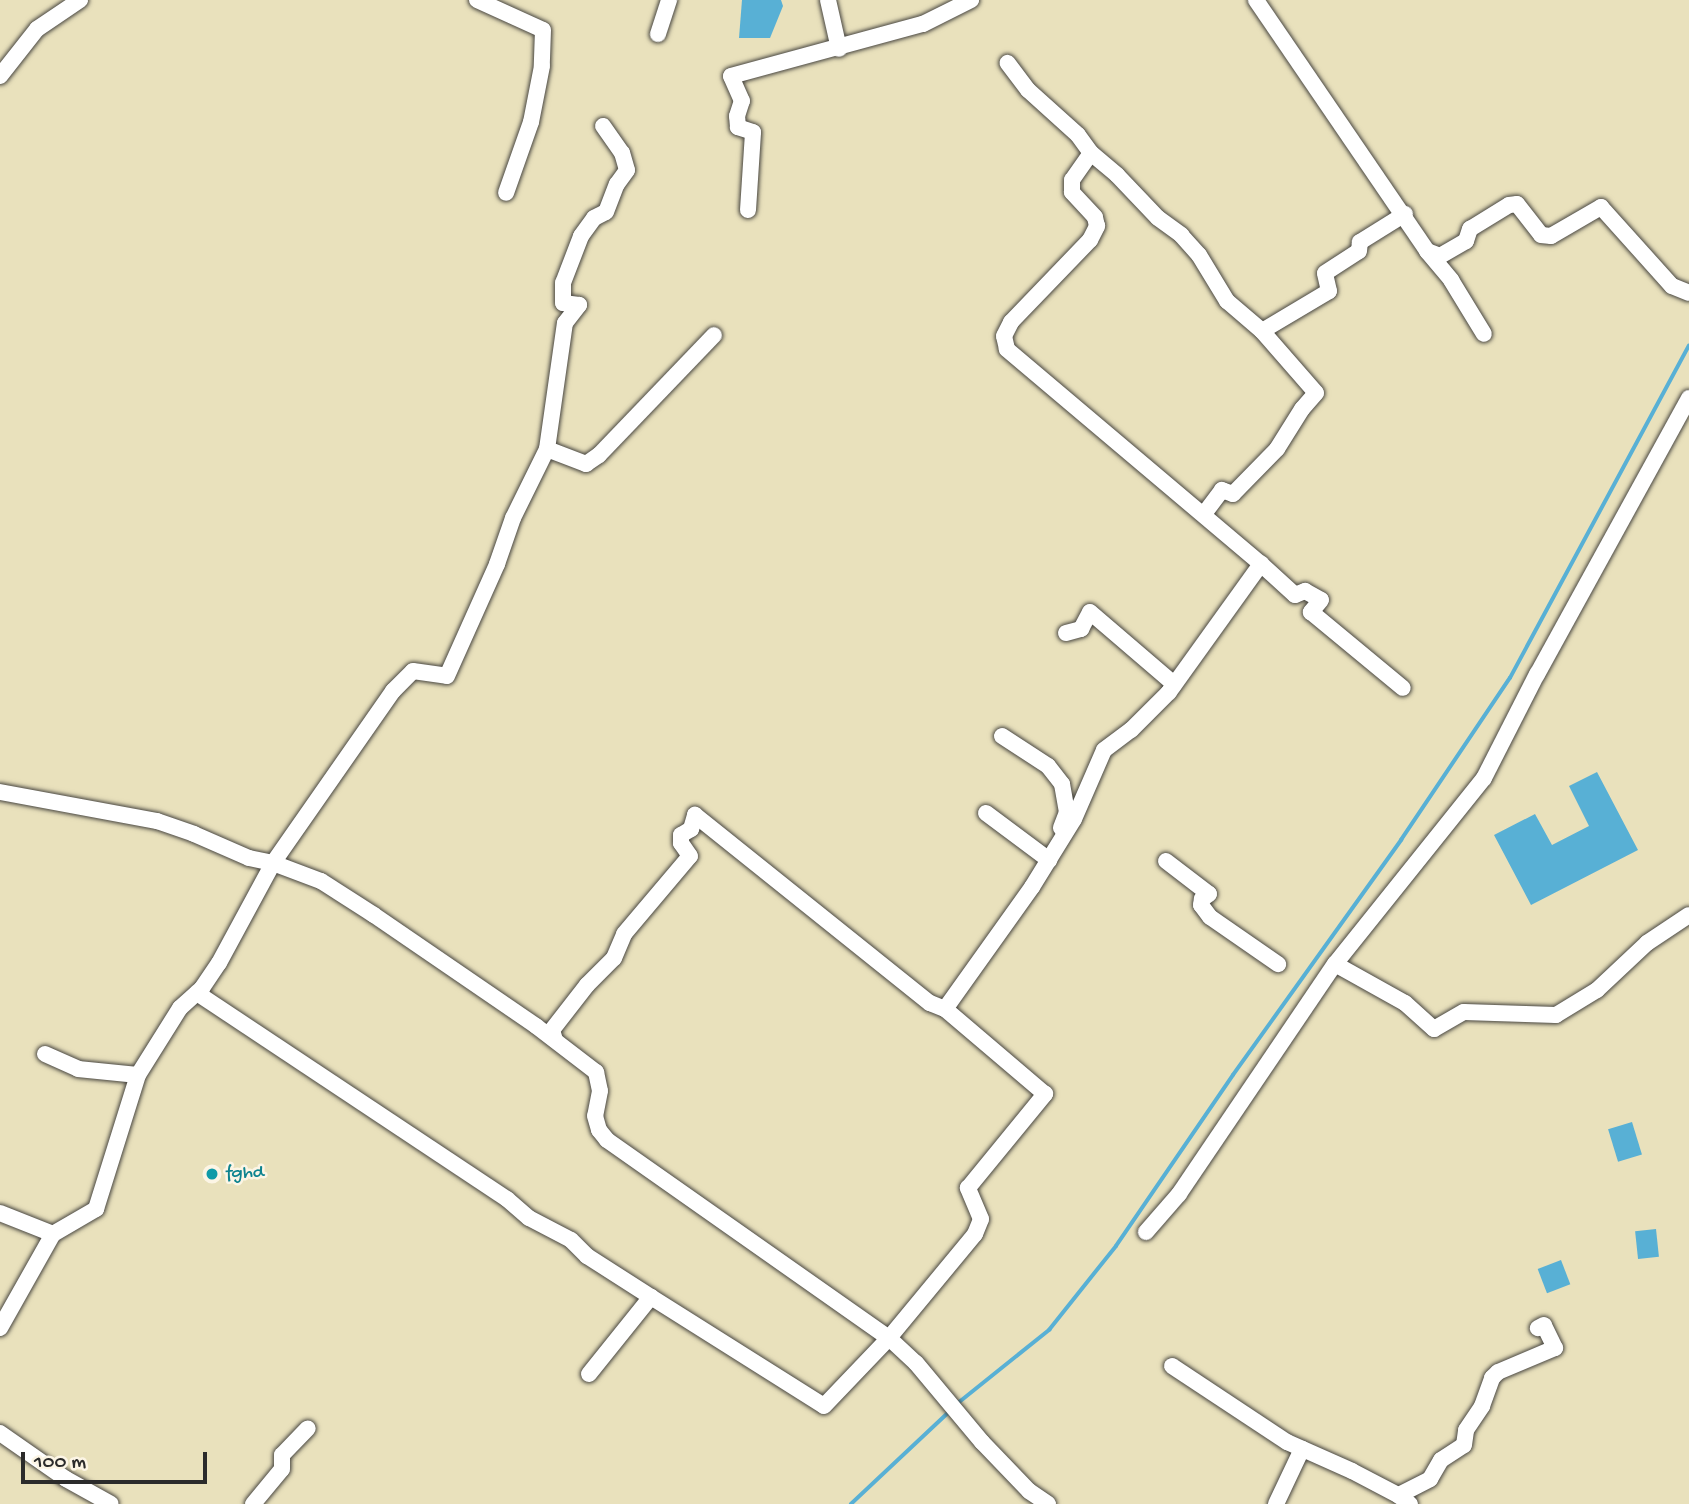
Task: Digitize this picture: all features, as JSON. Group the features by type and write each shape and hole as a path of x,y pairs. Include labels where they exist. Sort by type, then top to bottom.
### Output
{"street":[{"path":"0,76 37,29 80,0"},
{"path":"477,0 524,19 542,30 542,66 531,122 506,193"},
{"path":"658,34 668,0"},
{"path":"829,0 839,49"},
{"path":"748,211 753,132 738,127 737,116 742,101 731,76 839,49 923,24 971,0"},
{"path":"1256,0 1405,214 1427,251 1451,280 1484,334"},
{"path":"1008,63 1028,90 1078,135 1091,153 1158,218 1181,235 1199,255 1227,301 1262,331 1316,393 1302,408 1278,449 1233,494 1222,490 1203,513"},
{"path":"0,1328 53,1234 96,1209 138,1074 180,1008 197,993 219,963 273,863 393,691 413,671 447,676 497,564 513,518 547,449 565,323 579,305 563,303 563,283 581,236 594,218 606,212 627,170 622,153 603,126"},
{"path":"1091,153 1072,180 1072,192 1095,217 1097,226 1090,240 1011,322 1004,336 1007,349 1139,463 1203,513 1294,595 1305,591 1321,600 1311,612 1403,688"},
{"path":"1427,251 1440,257 1466,241 1470,229 1509,205 1517,204 1541,235 1552,236 1601,207 1672,286 1689,293"},
{"path":"1262,331 1329,291 1325,273 1359,251 1360,242 1405,214"},
{"path":"547,449 586,464 593,460 714,335"},
{"path":"1146,1232 1179,1194 1335,964 1484,778 1537,674 1689,398"},
{"path":"945,1009 1049,860 1074,819 1104,750 1131,730 1174,684 1261,564"},
{"path":"1066,633 1081,629 1090,612 1174,684"},
{"path":"1002,736 1048,766 1062,785 1067,812 1061,827 1063,836"},
{"path":"0,792 157,821 249,858 273,863 321,881 374,915 555,1040 596,1072 600,1091 595,1116 599,1130 607,1140 889,1338 916,1363 1029,1491 1048,1504"},
{"path":"986,813 1049,860"},
{"path":"197,993 507,1199 529,1218 571,1240 587,1256 824,1406 889,1338 975,1234 981,1219 968,1188 1045,1094 945,1009 930,1003 695,815 691,829 681,835 681,843 690,856 624,934 614,958 587,985 552,1030 555,1040"},
{"path":"1166,860 1209,894 1202,899 1201,905 1210,917 1278,964"},
{"path":"1335,964 1405,1003 1434,1029 1464,1012 1556,1015 1597,990 1647,943 1689,915"},
{"path":"44,1054 78,1069 138,1074"},
{"path":"0,1213 53,1234"},
{"path":"589,1374 651,1297"},
{"path":"1172,1366 1230,1407 1302,1449 1404,1500 1430,1479 1441,1460 1464,1445 1466,1430 1482,1406 1492,1378 1513,1365 1555,1348 1544,1325 1538,1328"},
{"path":"253,1504 282,1469 282,1455 308,1428"},
{"path":"0,1433 66,1479 111,1504"},
{"path":"1276,1504 1302,1449"}],"water":[{"path":"742,0 781,0 783,6 770,38 739,38"},
{"path":"1597,772 1638,850 1531,905 1494,835 1535,814 1552,845 1589,826 1569,786"},
{"path":"1632,1122 1642,1155 1618,1162 1608,1129"},
{"path":"1656,1229 1659,1257 1638,1259 1635,1231"},
{"path":"1561,1260 1570,1284 1547,1293 1538,1269"}],"waterway":[{"path":"958,1403 1049,1330 1116,1246 1233,1075 1401,840 1510,678 1689,346"},
{"path":"851,1504 950,1411"}],"place":[{"name":"fghd","path":"212,1174"}]}
